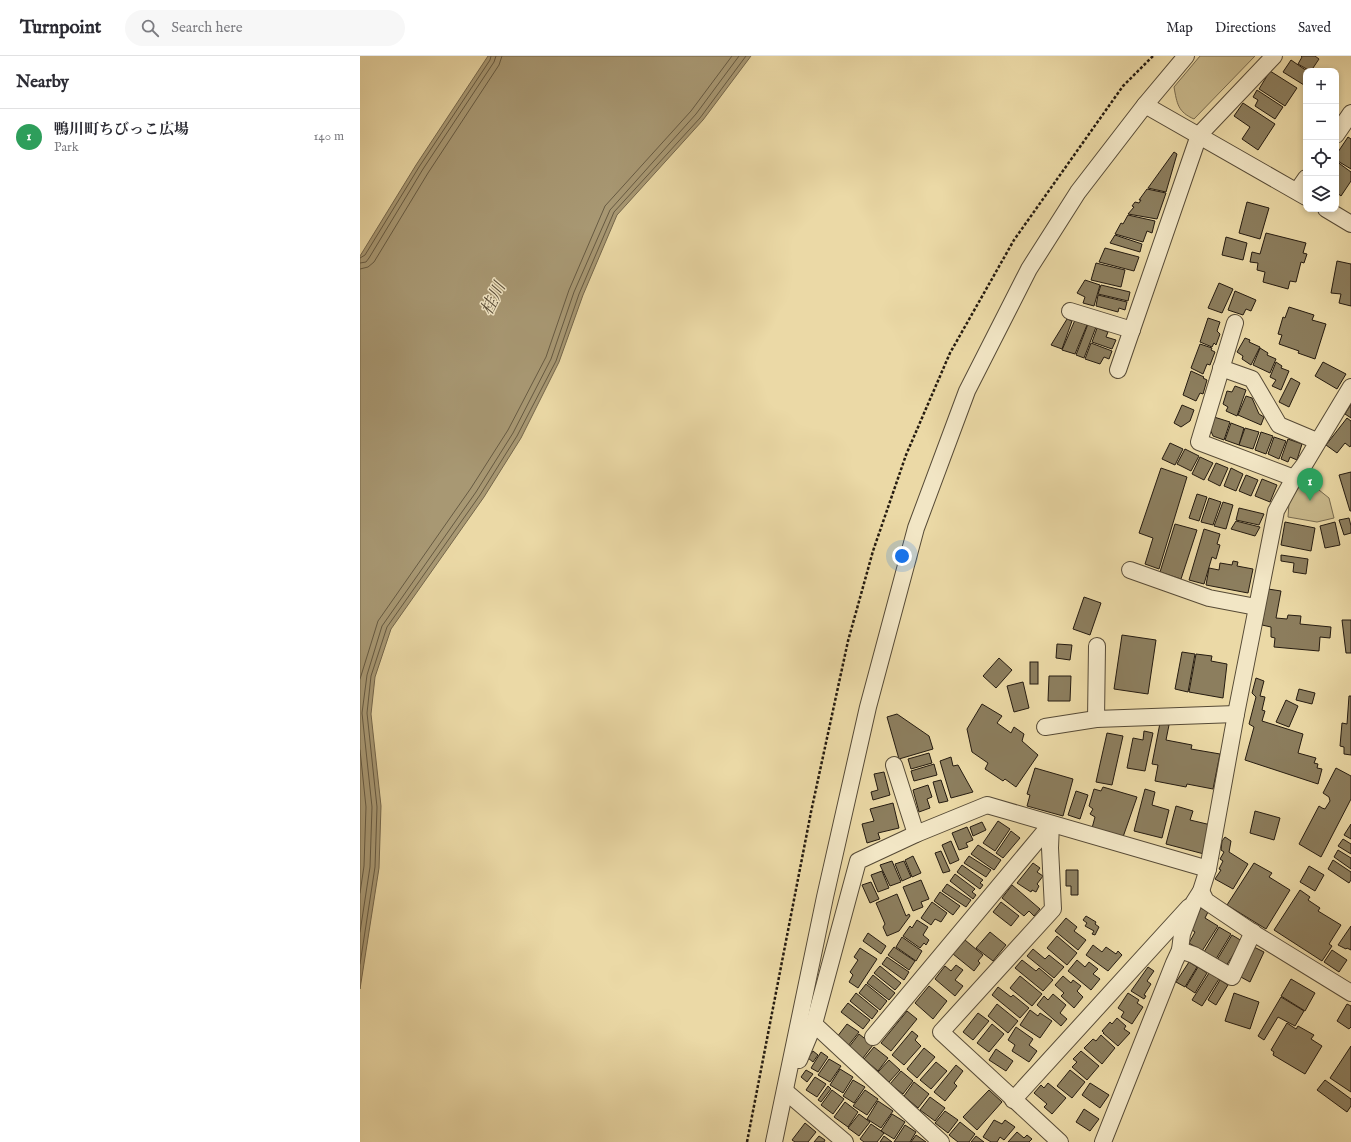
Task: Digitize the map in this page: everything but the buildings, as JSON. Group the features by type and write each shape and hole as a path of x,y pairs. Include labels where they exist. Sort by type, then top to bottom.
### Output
{"street":[{"path":"774,1142 825,897 868,708 916,528 967,391 1029,269 1078,192 1145,105 1186,56"},
{"path":"1118,370 1199,135 1274,56"},
{"path":"1145,105 1301,194"},
{"path":"1339,131 1351,113"},
{"path":"1331,212 1351,224"},
{"path":"1070,311 1132,330"},
{"path":"1235,323 1199,442 1294,478"},
{"path":"1221,368 1252,379 1280,425 1317,442"},
{"path":"1104,1142 1180,950 1182,934 1208,869 1256,607 1276,511 1294,478 1304,465 1351,386"},
{"path":"1130,570 1208,598 1256,607"},
{"path":"1096,719 1097,646"},
{"path":"1045,727 1096,719 1236,714"},
{"path":"894,765 916,834"},
{"path":"785,1091 814,1024 858,861 916,834 987,805 1208,869"},
{"path":"873,1037 1051,824"},
{"path":"1051,824 1050,848 1053,909 941,1032 1060,1142"},
{"path":"1013,1100 1198,896"},
{"path":"1198,896 1351,993"},
{"path":"1180,950 1194,955 1232,977 1253,932"},
{"path":"814,1024 941,1142"},
{"path":"785,1091 845,1142"}],"shaded area":[{"path":"1200,56 1255,56 1194,119 1179,107 1174,87"},
{"path":"1304,478 1329,498 1334,518 1317,522 1288,517 1289,503"}],"water":[{"name":"桂川","path":"488,56 751,56 703,120 617,215 583,295 559,362 521,438 484,497 391,629 375,677 371,714 381,806 379,868 360,989 360,256 416,165"}],"place":[{"name":"鴨川町ちびっこ広場","path":"1310,501"}]}
